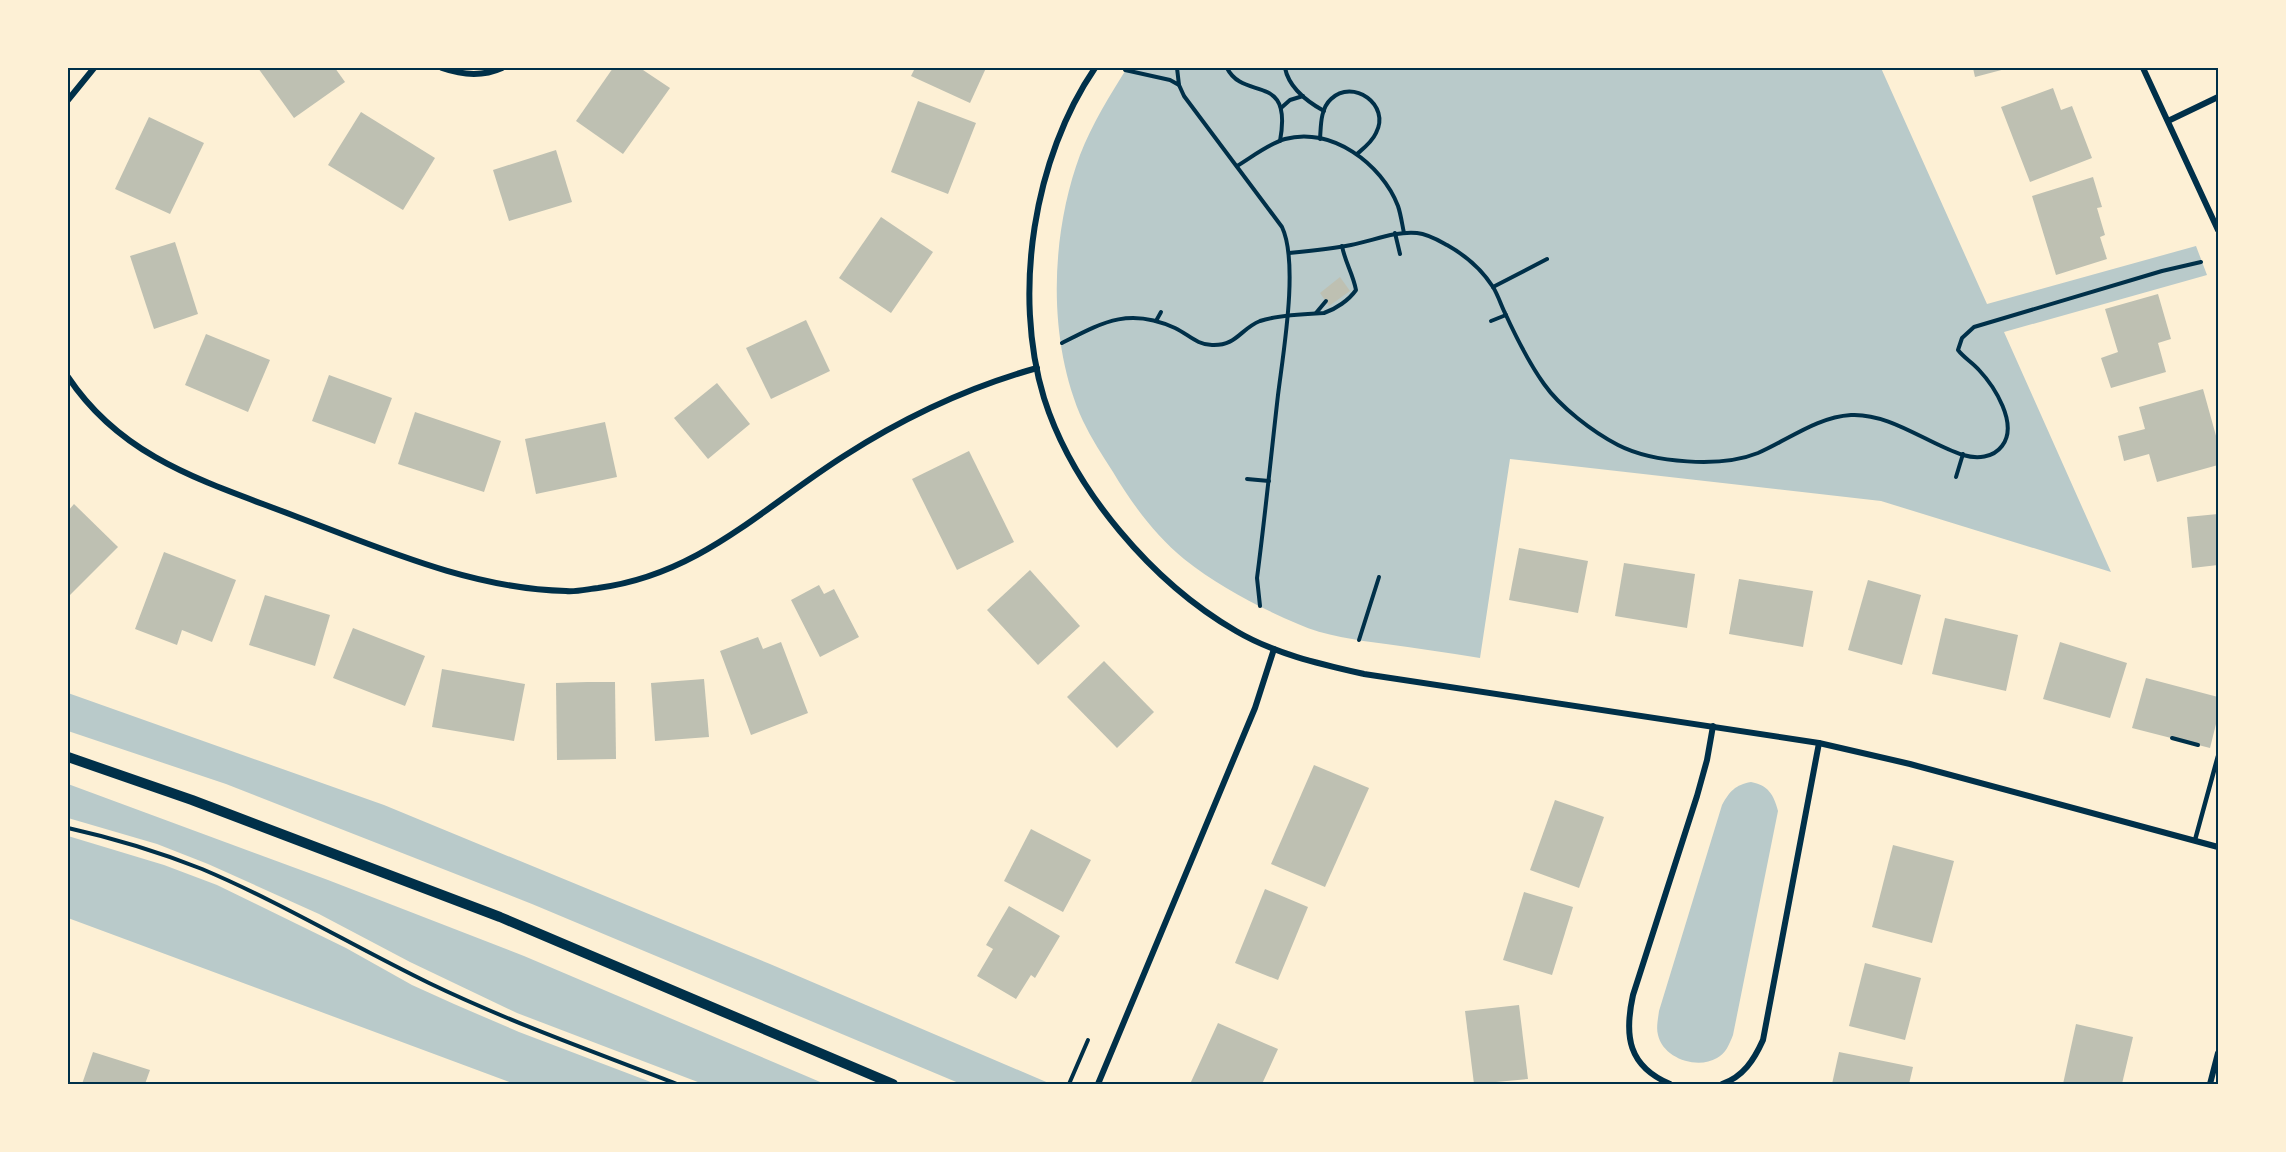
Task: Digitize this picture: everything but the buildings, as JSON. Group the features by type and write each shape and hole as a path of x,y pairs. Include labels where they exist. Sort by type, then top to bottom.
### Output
{"street":[{"path":"68,100 94,68"},
{"path":"442,68 460,74 480,74 502,68"},
{"path":"1095,68 1078,94 1064,124 1052,155 1041,195 1035,228 1030,305 1036,368 1048,408 1071,458 1090,490 1127,540 1153,568 1195,604 1235,631 1274,649 1332,667 1364,674 1819,743 1910,764 2218,847"},
{"path":"2143,68 2218,230"},
{"path":"2168,122 2218,97"},
{"path":"68,377 99,417 123,437 149,455 184,472 373,545 448,570 489,582 528,589 569,591 635,582 694,559 724,541 802,483 890,430 963,393 1036,368"},
{"path":"1098,1084 1255,708 1274,649"},
{"path":"1670,1084 1659,1080 1635,1055 1628,1038 1628,1018 1633,995 1697,796 1713,726"},
{"path":"1722,1084 1730,1082 1744,1071 1755,1058 1763,1040 1819,743"},
{"path":"68,757 192,800 489,912 893,1084"},
{"path":"2210,1084 2218,1053"}],"lane":[{"path":"2195,840 2218,756"}],"path":[{"path":"1177,68 1179,85 1184,96 1282,227 1287,239 1290,270 1257,578 1260,606"},
{"path":"1227,68 1239,81 1275,97 1281,109 1280,142"},
{"path":"1285,68 1290,81 1303,96 1324,111"},
{"path":"1125,70 1170,80 1179,85"},
{"path":"1320,140 1324,111 1329,100 1340,93 1365,94 1377,109 1378,131 1357,154"},
{"path":"1281,109 1290,100 1303,96"},
{"path":"1237,166 1280,142 1298,137 1320,140 1357,154 1370,165 1390,190 1398,205 1404,233"},
{"path":"1289,253 1342,246 1395,233 1418,233 1435,238 1460,252 1493,287 1545,386 1593,430 1619,446 1648,456 1682,461 1737,458 1756,454 1824,421 1851,416 1874,418 1921,435 1963,454 1979,457 1993,455 2003,445 2009,432 1994,389 1958,350 1962,338 1974,327 2201,262"},
{"path":"1395,233 1400,254"},
{"path":"1062,343 1097,326 1123,318 1140,316 1187,334 1197,343 1213,345 1232,342 1258,322 1332,310 1353,295 1356,290 1354,276 1345,261 1342,246"},
{"path":"1493,287 1547,259"},
{"path":"1316,314 1326,301"},
{"path":"1156,321 1161,312"},
{"path":"1491,321 1506,315"},
{"path":"1956,477 1963,454"},
{"path":"1247,479 1269,481"},
{"path":"1359,640 1380,577"},
{"path":"2172,738 2201,746"},
{"path":"68,828 162,854 202,869 492,1011 677,1084"}],"shaded area":[{"path":"1127,68 1881,68 1987,304 2196,246 2207,275 2004,332 2111,572 1881,501 1510,459 1480,658 1330,635 1298,624 1253,603 1224,587 1184,559 1163,540 1136,507 1083,421 1071,390 1063,358 1058,323 1058,254 1070,186 1090,132"},
{"path":"68,693 384,805 770,964 1051,1084 961,1084 532,904 226,784 68,731"},
{"path":"1751,782 1766,788 1778,811 1733,1035 1725,1051 1717,1058 1700,1063 1682,1060 1674,1056 1661,1043 1657,1029 1659,1011 1722,805 1734,789"},
{"path":"68,784 328,880 524,956 825,1084 703,1084 517,1013 410,962 319,914 208,864 157,844 68,818"},
{"path":"68,836 164,865 217,885 346,948 412,985 519,1032 656,1084 515,1084 68,918"}]}
